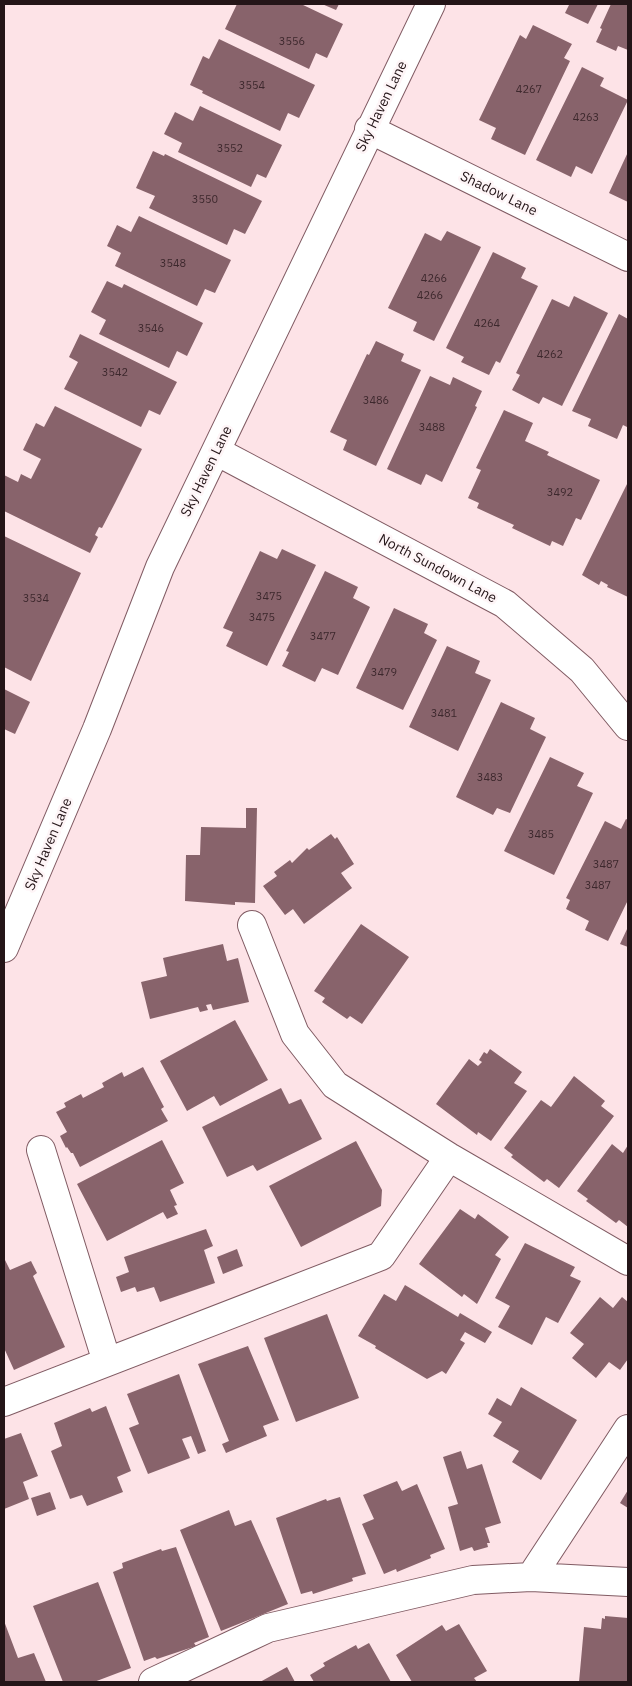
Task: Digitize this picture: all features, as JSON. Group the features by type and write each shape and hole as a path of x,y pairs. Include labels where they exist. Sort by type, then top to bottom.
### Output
{"street":[{"name":"Sky Haven Lane","path":"4,948 96,729 160,567 369,129 431,4"},
{"name":"Shadow Lane","path":"369,129 628,257"},
{"name":"North Sundown Lane","path":"216,451 505,604 582,670 628,726"},
{"path":"252,925 295,1034 335,1085 449,1157 628,1261"},
{"path":"41,1150 107,1362"},
{"path":"4,1402 381,1256 449,1157"},
{"path":"532,1577 628,1428"},
{"path":"153,1682 268,1628 473,1580 532,1577 628,1582"}],"building":[{"path":"237,4 301,4 343,24 327,58 316,53 309,69 225,29"},
{"path":"322,4 339,4 336,10"},
{"path":"566,4 598,4 588,24 565,13 569,5"},
{"path":"611,4 628,4 628,50 618,46 616,51 596,42"},
{"path":"533,25 572,44 564,58 570,61 525,155 491,139 496,128 479,120 520,35 526,39"},
{"path":"219,39 315,85 299,118 288,113 280,131 202,93 203,91 190,85 203,56 209,59"},
{"path":"582,67 604,78 600,86 628,100 592,174 576,166 571,177 536,160"},
{"path":"200,106 282,145 266,178 257,174 251,187 178,152 182,143 164,134 175,112 193,121"},
{"path":"153,151 164,156 165,154 262,201 245,234 234,229 227,245 149,208 155,196 136,188"},
{"path":"628,152 628,202 609,193"},
{"path":"139,216 231,260 215,293 205,289 197,306 115,266 121,253 107,246 117,225 131,232"},
{"path":"447,231 481,247 434,341 413,331 417,322 388,308 425,233 441,241"},
{"path":"493,252 526,268 521,278 538,286 500,363 496,361 489,375 461,362 464,357 446,348"},
{"path":"107,281 122,288 124,284 203,323 187,356 177,351 169,368 99,334 106,320 91,312"},
{"path":"574,296 608,313 562,406 543,397 539,404 512,390 520,375 516,373 552,299 569,307"},
{"path":"619,314 628,319 628,424 627,427 623,425 617,439 588,426 591,419 572,411"},
{"path":"80,334 177,382 160,415 149,410 141,427 64,389 78,362 69,357"},
{"path":"376,341 404,354 401,361 421,370 376,466 343,450 347,440 330,432 367,354 369,355"},
{"path":"430,376 450,385 453,377 482,391 475,406 477,407 442,482 426,474 421,485 387,469"},
{"path":"55,406 142,449 102,528 99,527 95,535 98,537 90,553 4,511 4,475 18,482 21,474 31,479 41,459 23,450 36,423 44,427"},
{"path":"504,410 533,423 525,441 549,452 547,455 600,480 581,520 576,518 563,546 552,541 550,546 512,528 514,525 477,508 479,503 468,498 481,470 476,468"},
{"path":"628,482 628,597 607,587 608,585 601,581 599,585 582,575"},
{"path":"4,536 81,573 31,681 4,667"},
{"path":"282,549 316,565 267,666 226,646 233,632 223,628 260,551 277,559"},
{"path":"325,571 358,587 353,598 370,607 338,675 322,668 315,682 282,666 289,652 286,651"},
{"path":"394,608 428,624 424,633 437,640 403,710 356,688"},
{"path":"447,646 480,661 475,673 491,680 458,751 409,727"},
{"path":"4,689 30,702 15,734 4,729"},
{"path":"501,702 535,718 530,729 546,737 510,813 497,808 493,815 456,797"},
{"path":"550,757 584,773 577,786 593,793 554,875 504,851"},
{"path":"246,808 257,808 255,903 235,902 235,905 185,901 186,855 200,855 201,827 246,828"},
{"path":"626,819 628,820 628,900 608,941 585,930 589,921 566,909 570,900 566,898 605,821 621,829"},
{"path":"331,834 335,839 337,837 354,864 341,873 352,888 304,924 293,909 285,915 263,886 277,876 274,872 290,860 292,863 307,848 309,850"},
{"path":"361,924 409,957 362,1024 350,1016 347,1019 322,1002 325,998 314,991"},
{"path":"628,927 628,947 620,944"},
{"path":"223,944 227,961 238,958 249,1002 213,1010 211,1004 206,1005 208,1010 200,1012 198,1007 150,1019 141,982 167,976 163,958"},
{"path":"235,1020 268,1080 220,1106 214,1096 187,1111 160,1061"},
{"path":"490,1049 522,1072 514,1083 527,1091 491,1141 478,1132 477,1135 436,1104 469,1059 478,1066 482,1062 479,1060 484,1052 487,1054"},
{"path":"143,1067 164,1107 161,1109 168,1121 80,1167 73,1153 66,1148 60,1136 67,1132 56,1112 66,1107 64,1103 81,1094 83,1098 104,1087 102,1083 122,1072 124,1077"},
{"path":"574,1076 605,1101 601,1106 614,1116 559,1188 547,1179 544,1182 511,1157 513,1155 504,1148 541,1100 551,1107"},
{"path":"281,1088 289,1104 301,1099 322,1139 257,1171 253,1165 227,1177 202,1127"},
{"path":"162,1140 184,1183 170,1190 177,1205 174,1206 178,1214 167,1219 163,1212 107,1241 77,1184"},
{"path":"356,1141 382,1190 381,1206 301,1247 269,1186"},
{"path":"612,1144 623,1153 628,1145 628,1227 619,1220 616,1223 586,1201 588,1199 577,1191"},
{"path":"460,1209 475,1219 478,1214 509,1237 495,1255 501,1259 477,1304 464,1294 462,1297 419,1264"},
{"path":"206,1229 213,1246 204,1250 215,1283 160,1302 154,1287 137,1292 135,1287 121,1292 116,1277 129,1272 124,1257"},
{"path":"525,1243 575,1267 570,1276 581,1281 558,1323 546,1317 532,1345 498,1327 510,1306 495,1298"},
{"path":"237,1249 243,1266 223,1274 217,1257"},
{"path":"5,1260 10,1270 31,1261 37,1273 33,1276 65,1347 14,1370 4,1348"},
{"path":"405,1285 458,1317 460,1313 492,1332 485,1343 465,1332 460,1340 465,1343 446,1374 442,1371 427,1379 358,1336 384,1294 396,1301"},
{"path":"600,1297 613,1308 622,1297 628,1302 628,1359 620,1370 609,1362 596,1378 572,1358 584,1344 570,1333"},
{"path":"327,1314 359,1398 296,1422 264,1338"},
{"path":"248,1346 279,1420 263,1426 267,1436 226,1453 222,1444 229,1441 198,1364"},
{"path":"179,1374 206,1451 198,1454 191,1436 182,1439 190,1458 148,1474 129,1428 139,1424 127,1394"},
{"path":"521,1387 577,1420 541,1480 512,1462 519,1451 493,1436 502,1422 488,1414 497,1398 511,1406"},
{"path":"106,1406 131,1471 117,1477 123,1492 87,1506 82,1495 70,1499 51,1451 62,1446 54,1423 90,1408 92,1412"},
{"path":"21,1433 38,1476 23,1482 29,1499 4,1509 4,1439"},
{"path":"461,1451 467,1469 482,1464 501,1523 485,1528 490,1543 487,1543 488,1547 474,1551 472,1547 460,1551 448,1507 458,1504 443,1457"},
{"path":"397,1481 402,1491 417,1484 445,1549 430,1555 431,1558 397,1572 396,1569 384,1574 362,1524 374,1519 363,1495"},
{"path":"628,1490 628,1508 620,1503"},
{"path":"50,1492 56,1509 37,1516 31,1498"},
{"path":"340,1497 366,1574 352,1578 353,1581 313,1594 312,1591 301,1594 276,1518 326,1499 327,1501"},
{"path":"229,1510 235,1526 251,1520 288,1604 221,1631 180,1530"},
{"path":"176,1547 209,1637 194,1643 196,1646 157,1659 155,1657 144,1661 113,1572 123,1568 122,1563 161,1549 162,1551"},
{"path":"98,1582 131,1668 94,1682 63,1682 33,1606"},
{"path":"605,1616 628,1618 628,1682 579,1682 584,1627 601,1629 602,1618 605,1619"},
{"path":"4,1621 18,1658 34,1653 46,1682 4,1682"},
{"path":"459,1624 487,1671 474,1678 477,1682 412,1682 396,1655 442,1625 446,1631"},
{"path":"369,1643 391,1682 314,1682 310,1675 325,1666 323,1663 356,1645 358,1649"},
{"path":"287,1667 295,1682 260,1682"}]}
